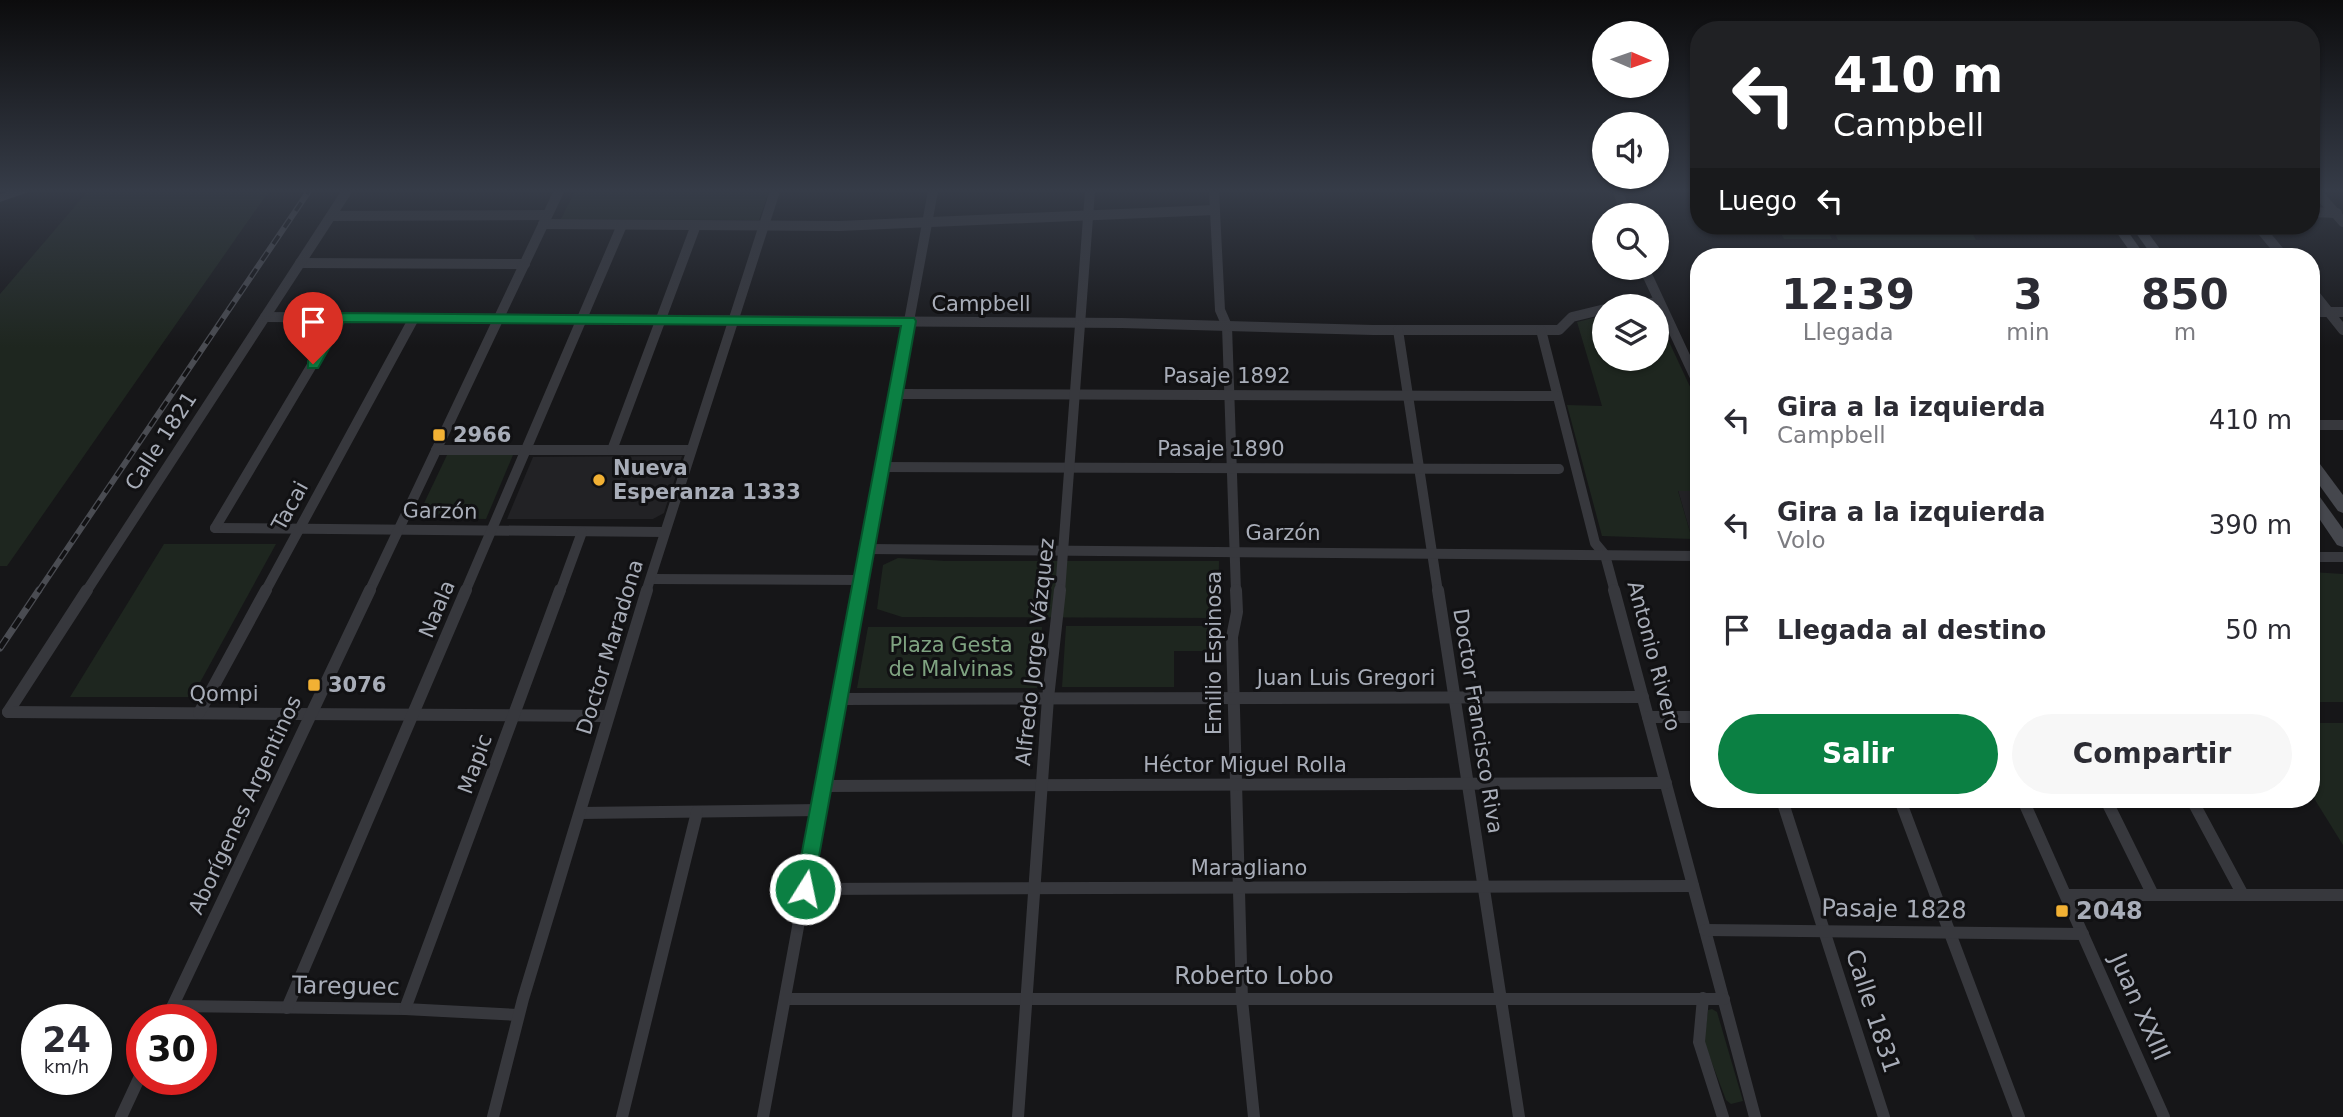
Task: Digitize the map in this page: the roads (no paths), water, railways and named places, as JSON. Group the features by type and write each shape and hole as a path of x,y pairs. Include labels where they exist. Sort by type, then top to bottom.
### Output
{"main road":[{"path":"2320,475 2343,507"},
{"path":"2320,508 2343,541"}],"street":[{"name":"Calle 1821","path":"8,712 313,243"},
{"name":"Aborígenes Argentinos","path":"174,1004 534,243"},
{"name":"Naala","path":"287,1007 614,243"},
{"path":"612,450 689,243"},
{"name":"Doctor Maradona","path":"493,1117 518,1015 608,716 690,450 758,243"},
{"path":"763,1117 923,243"},
{"name":"Alfredo Jorge Vázquez","path":"1018,1117 1048,698 1065,551 1086,243"},
{"name":"Emilio Espinosa","path":"1216,243 1220,310 1227,326 1237,612 1232,637 1238,887 1242,1000 1254,1117"},
{"path":"300,263 525,264"},
{"path":"2320,301 2343,330"},
{"name":"Campbell","path":"265,317 1081,322 1398,330 1559,330 1563,321 1592,311"},
{"path":"2320,312 2343,312"},
{"name":"Garzón","path":"340,318 215,528 664,533"},
{"name":"Tacai","path":"199,713 414,318"},
{"path":"1669,325 1690,368"},
{"name":"Doctor Francisco Riva","path":"1398,330 1519,1117"},
{"name":"Antonio Rivero","path":"1541,330 1595,543 1605,555 1755,1117"},
{"name":"Pasaje 1892","path":"896,394 1558,396"},
{"path":"2320,425 2343,425"},
{"path":"436,450 690,450"},
{"name":"Pasaje 1890","path":"883,467 1559,469"},
{"name":"Mapic","path":"405,1009 582,532"},
{"name":"Garzón","path":"867,550 1690,556"},
{"path":"2320,557 2343,557"},
{"path":"651,579 862,580"},
{"name":"Juan Luis Gregori","path":"840,699 1643,697"},
{"name":"Qompi","path":"8,712 608,716"},
{"path":"1648,717 1690,717"},
{"name":"Héctor Miguel Rolla","path":"824,786 1666,783"},
{"name":"Calle 1831","path":"1785,808 1884,1117"},
{"path":"1902,808 2019,1117"},
{"name":"Juan XXIII","path":"2027,808 2164,1117"},
{"path":"2110,808 2153,895"},
{"path":"2196,808 2243,895"},
{"path":"580,813 820,810"},
{"path":"622,1117 697,812"},
{"name":"Maragliano","path":"805,889 1693,886"},
{"path":"2066,895 2343,895"},
{"name":"Pasaje 1828","path":"1705,930 2083,934"},
{"name":"Roberto Lobo","path":"785,999 1724,999"},
{"path":"1703,999 1699,1042 1723,1117"},
{"name":"Tareguec","path":"217,1006 405,1009 518,1015"},
{"path":"121,1117 131,1095"}],"railway":[{"path":"38,592 274,243"},
{"path":"0,648 39,590"}],"place":[{"name":"2966","path":"439,435"},
{"name":"Nueva Esperanza 1333","path":"599,480"},
{"name":"3076","path":"314,685"},
{"name":"2048","path":"2062,911"}],"park label":[{"name":"Plaza Gesta de Malvinas","path":"951,657"}]}
